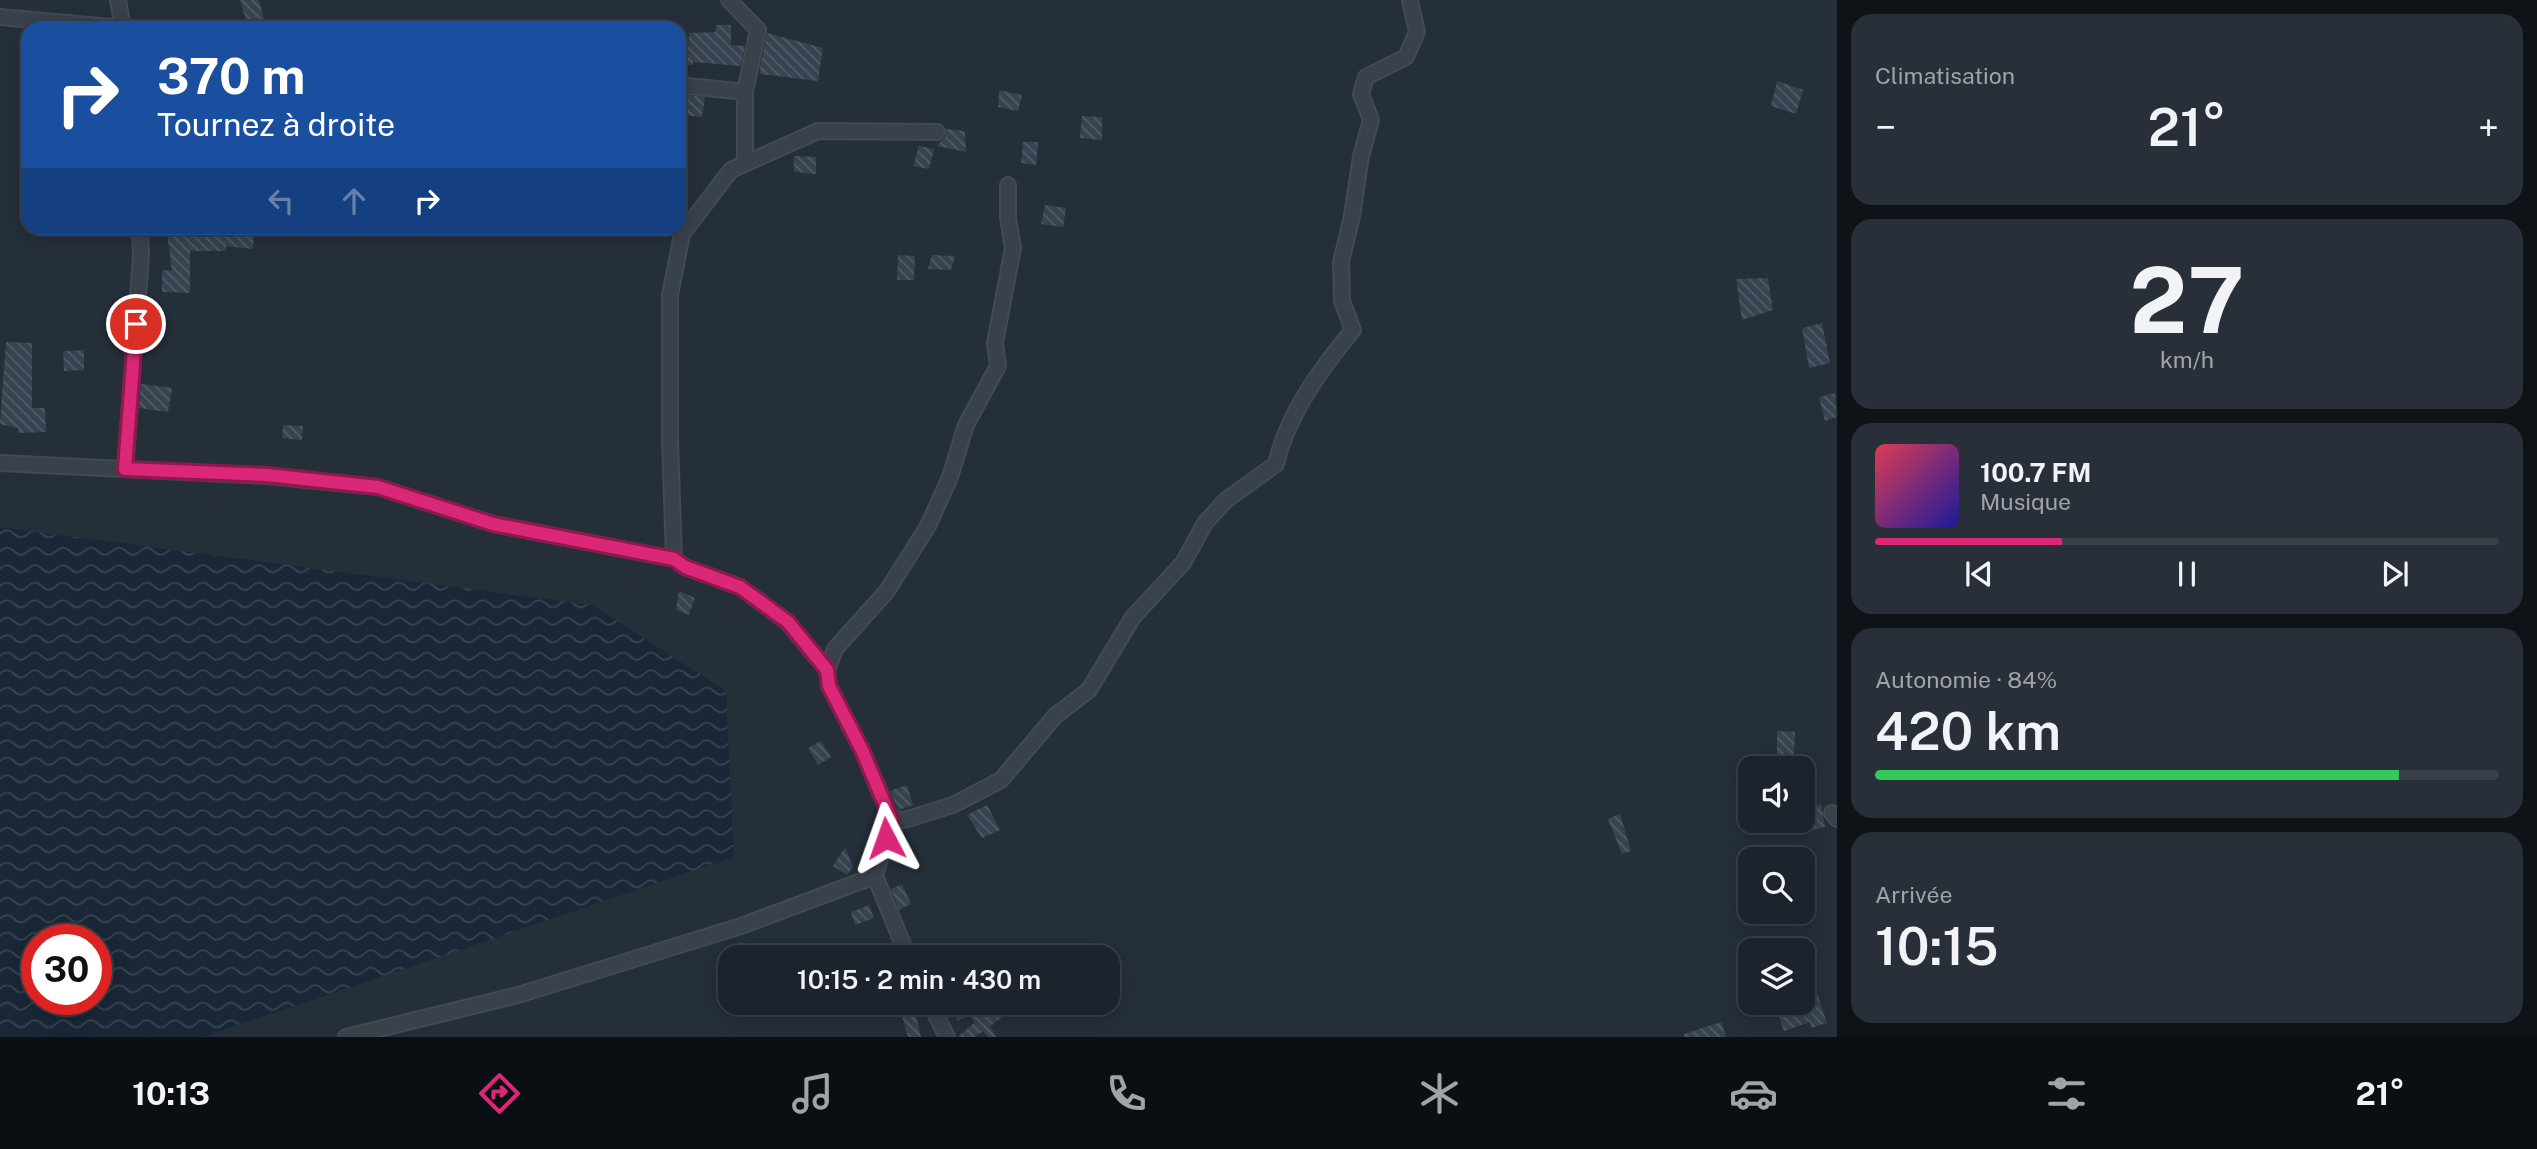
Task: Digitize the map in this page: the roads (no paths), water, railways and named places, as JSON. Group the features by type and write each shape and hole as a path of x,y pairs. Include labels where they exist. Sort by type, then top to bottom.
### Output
{"street":[{"path":"118,0 122,21"},
{"path":"729,0 758,30 745,92 745,164"},
{"path":"891,819 904,820 953,806 1001,780 1055,716 1090,690 1133,617 1183,563 1205,523 1226,500 1276,464 1283,434 1335,352 1353,330 1342,301 1341,262 1352,216 1361,156 1371,120 1361,94 1366,77 1406,57 1417,32 1410,0"},
{"path":"0,17 45,21"},
{"path":"686,86 745,92"},
{"path":"686,229 732,170 818,131 937,132"},
{"path":"903,945 875,876 891,819 862,750 829,686 827,670 835,649 887,590 929,526 950,477 967,425 998,366 995,343 1013,248 1008,218 1008,185"},
{"path":"125,469 140,235"},
{"path":"674,559 670,440 670,295 682,235"},
{"path":"0,463 267,475 378,487 493,524 674,559 685,567 740,587 788,622 827,670"},
{"path":"346,1037 518,995 741,926 875,876"},
{"path":"936,1015 947,1037"}],"water":[{"path":"0,527 592,605 726,691 734,857 203,1037 0,1037"}]}
